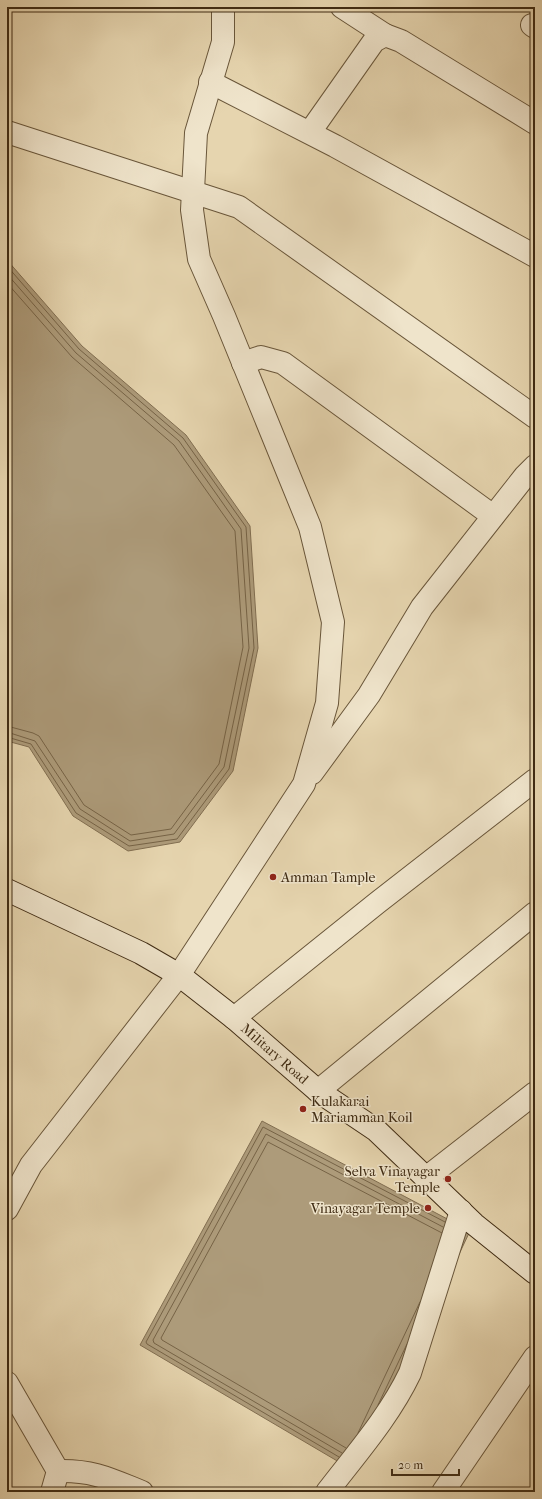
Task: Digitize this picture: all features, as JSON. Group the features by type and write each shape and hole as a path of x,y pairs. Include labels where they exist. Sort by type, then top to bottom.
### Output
{"street":[{"path":"223,7 223,42 196,133 192,210 199,259 310,527 333,622 327,703 304,784"},
{"path":"342,7 385,35 401,42 535,123"},
{"path":"310,132 374,41 385,35"},
{"path":"210,82 310,132 535,256"},
{"path":"7,132 239,206 535,417"},
{"path":"243,363 261,357 283,363 493,516"},
{"path":"7,1209 31,1165 179,975 304,784 369,695 422,606 493,516 535,466"},
{"path":"234,1018 535,780"},
{"name":"Military Road","path":"7,890 141,953 179,975 234,1018 318,1091 376,1130 461,1210 535,1273"},
{"path":"318,1091 535,913"},
{"path":"426,1178 535,1093"},
{"path":"327,1492 390,1410 401,1392 410,1373 461,1210"},
{"path":"442,1492 535,1357"},
{"path":"7,1383 58,1471 52,1492"},
{"path":"58,1471 96,1473 142,1492"}],"water":[{"path":"7,260 82,346 186,435 250,526 258,648 233,771 180,842 128,851 73,816 29,747 7,741"},
{"path":"262,1121 470,1231 356,1472 140,1345"}],"place":[{"name":"Amman Tample","path":"273,877"},
{"name":"Kulakarai Mariamman Koil","path":"303,1109"},
{"name":"Selva Vinayagar Temple","path":"448,1179"},
{"name":"Vinayagar Temple","path":"428,1208"}]}
